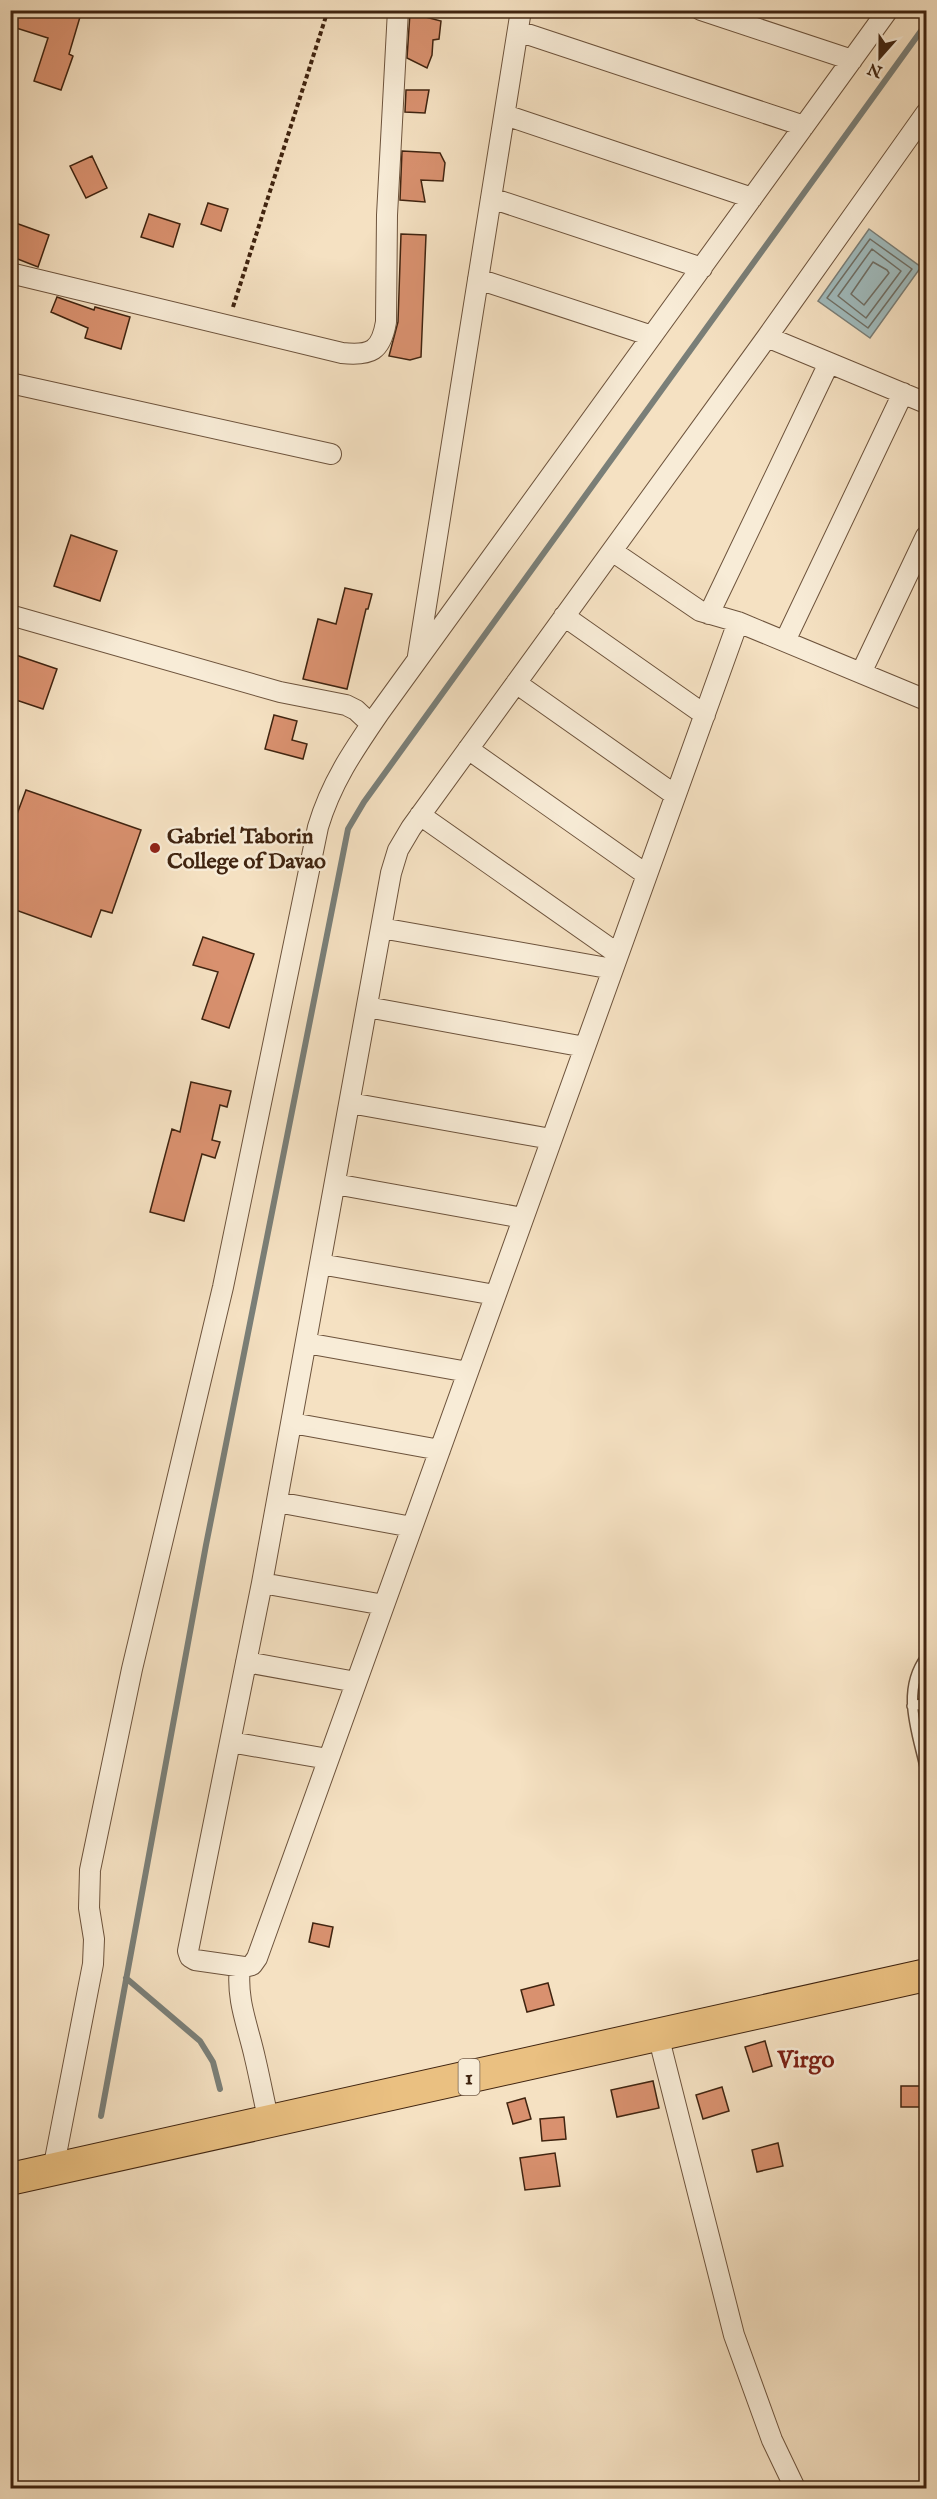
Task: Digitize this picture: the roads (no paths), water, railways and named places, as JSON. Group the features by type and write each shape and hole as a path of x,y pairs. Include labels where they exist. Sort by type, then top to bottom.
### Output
{"highway":[{"name":"1","path":"10,2179 927,1975"}],"street":[{"path":"10,273 342,353 366,354 378,346 384,336 386,322 387,215 398,10"},
{"path":"417,661 521,10"},
{"path":"701,10 852,60"},
{"path":"53,2170 93,1964 94,1939 89,1908 90,1870 132,1669 223,1287 325,802 335,780 371,724 888,10"},
{"path":"518,32 804,126"},
{"path":"738,622 257,1958 252,1965 240,1967 199,1962 190,1957 188,1951 262,1583 381,928 398,850 420,815 927,113"},
{"path":"505,115 752,198"},
{"path":"491,198 702,268"},
{"path":"478,279 652,336"},
{"path":"767,337 927,403"},
{"path":"709,614 829,363"},
{"path":"10,383 331,454"},
{"path":"785,641 903,393"},
{"path":"861,673 927,536"},
{"path":"612,551 678,598 709,614 738,622 927,700"},
{"path":"10,615 280,692 345,705 356,710 371,724"},
{"path":"564,616 705,715"},
{"path":"516,683 675,795"},
{"path":"468,749 646,875"},
{"path":"420,815 616,962"},
{"path":"381,928 616,962"},
{"path":"367,1007 585,1047"},
{"path":"350,1103 551,1139"},
{"path":"335,1184 523,1218"},
{"path":"320,1264 495,1295"},
{"path":"306,1343 468,1372"},
{"path":"292,1423 440,1450"},
{"path":"277,1502 412,1527"},
{"path":"262,1583 384,1605"},
{"path":"246,1662 356,1682"},
{"path":"230,1742 328,1759"},
{"path":"240,1967 241,2008 255,2055 269,2122"},
{"path":"658,2035 734,2335 772,2440 795,2488"}],"lane":[{"path":"927,1657 912,1688 912,1706 927,1771"},
{"path":"912,1706 927,1703"}],"water":[{"path":"869,229 921,267 870,338 818,301"}],"waterway":[{"path":"101,2116 206,1545 348,829 364,802 926,24"},
{"path":"126,1978 200,2041 213,2062 220,2089"}],"place":[{"name":"Gabriel Taborin College of Davao","path":"155,848"}],"district":[{"name":"Virgo","path":"806,2059"}]}
